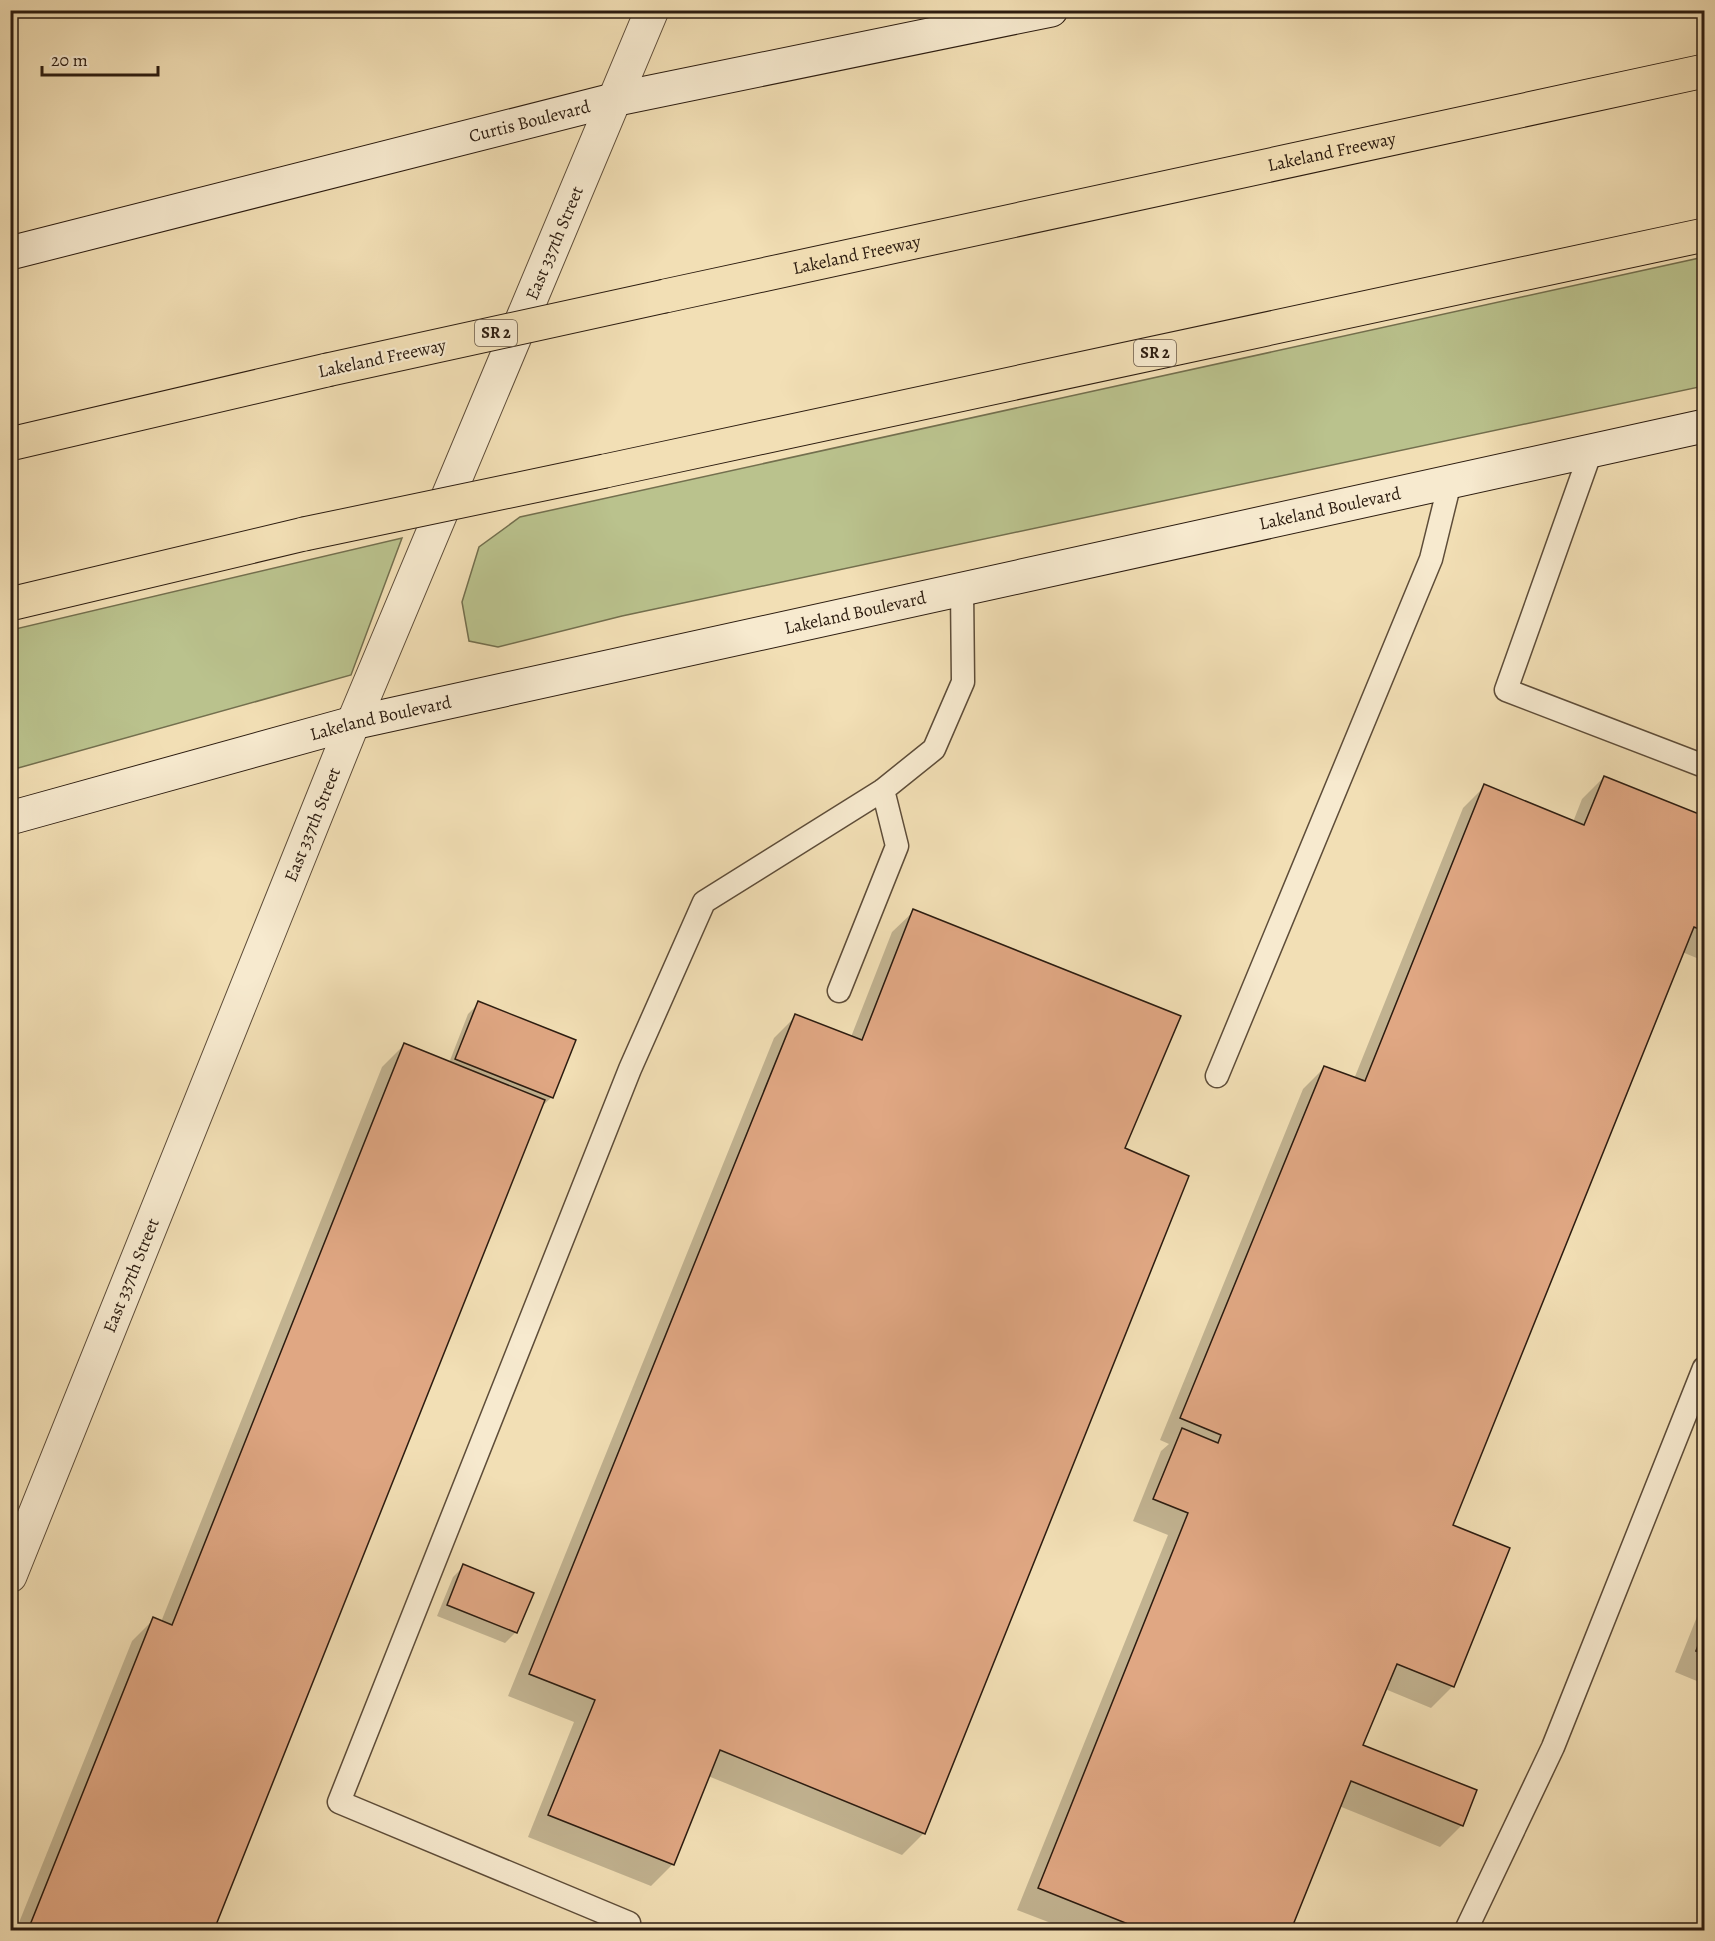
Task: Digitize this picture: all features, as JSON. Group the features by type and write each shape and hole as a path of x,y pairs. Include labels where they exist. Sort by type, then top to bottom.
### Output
{"highway":[{"name":"Lakeland Freeway","path":"10,444 327,370 1704,71"},
{"name":"SR 2","path":"10,604 304,534 1704,236"}],"street":[{"name":"East 337th Street","path":"10,1576 353,723 652,10"},
{"name":"Curtis Boulevard","path":"10,253 616,99 1051,10"},
{"name":"Lakeland Boulevard","path":"10,818 353,723 1704,426"}],"lane":[{"path":"1591,451 1506,690 1704,766"},
{"path":"1217,1076 1431,559 1450,482"},
{"path":"629,1923 339,1802 630,1069 704,902 883,790 934,749 963,682 962,589"},
{"path":"839,991 897,846 883,790"},
{"path":"1466,1930 1553,1747 1704,1368"}],"green space":[{"path":"1704,257 1704,386 622,616 498,647 469,641 462,602 479,547 520,517"},
{"path":"402,538 351,675 11,770 11,630"}],"building":[{"path":"1604,776 1704,816 1704,931 1694,927 1453,1525 1510,1548 1454,1687 1397,1664 1363,1745 1477,1790 1463,1826 1351,1781 1291,1930 1143,1930 1038,1888 1188,1513 1153,1499 1182,1428 1218,1443 1221,1435 1180,1418 1324,1066 1365,1081 1484,784 1584,825"},
{"path":"913,909 1181,1016 1125,1148 1189,1176 925,1834 720,1750 674,1865 548,1815 595,1700 529,1674 795,1014 862,1040"},
{"path":"478,1001 576,1040 553,1098 455,1059"},
{"path":"404,1043 545,1100 214,1930 28,1930 153,1617 172,1625"},
{"path":"463,1564 534,1593 517,1633 447,1605"},
{"path":"1704,1629 1704,1654 1696,1651"}]}
